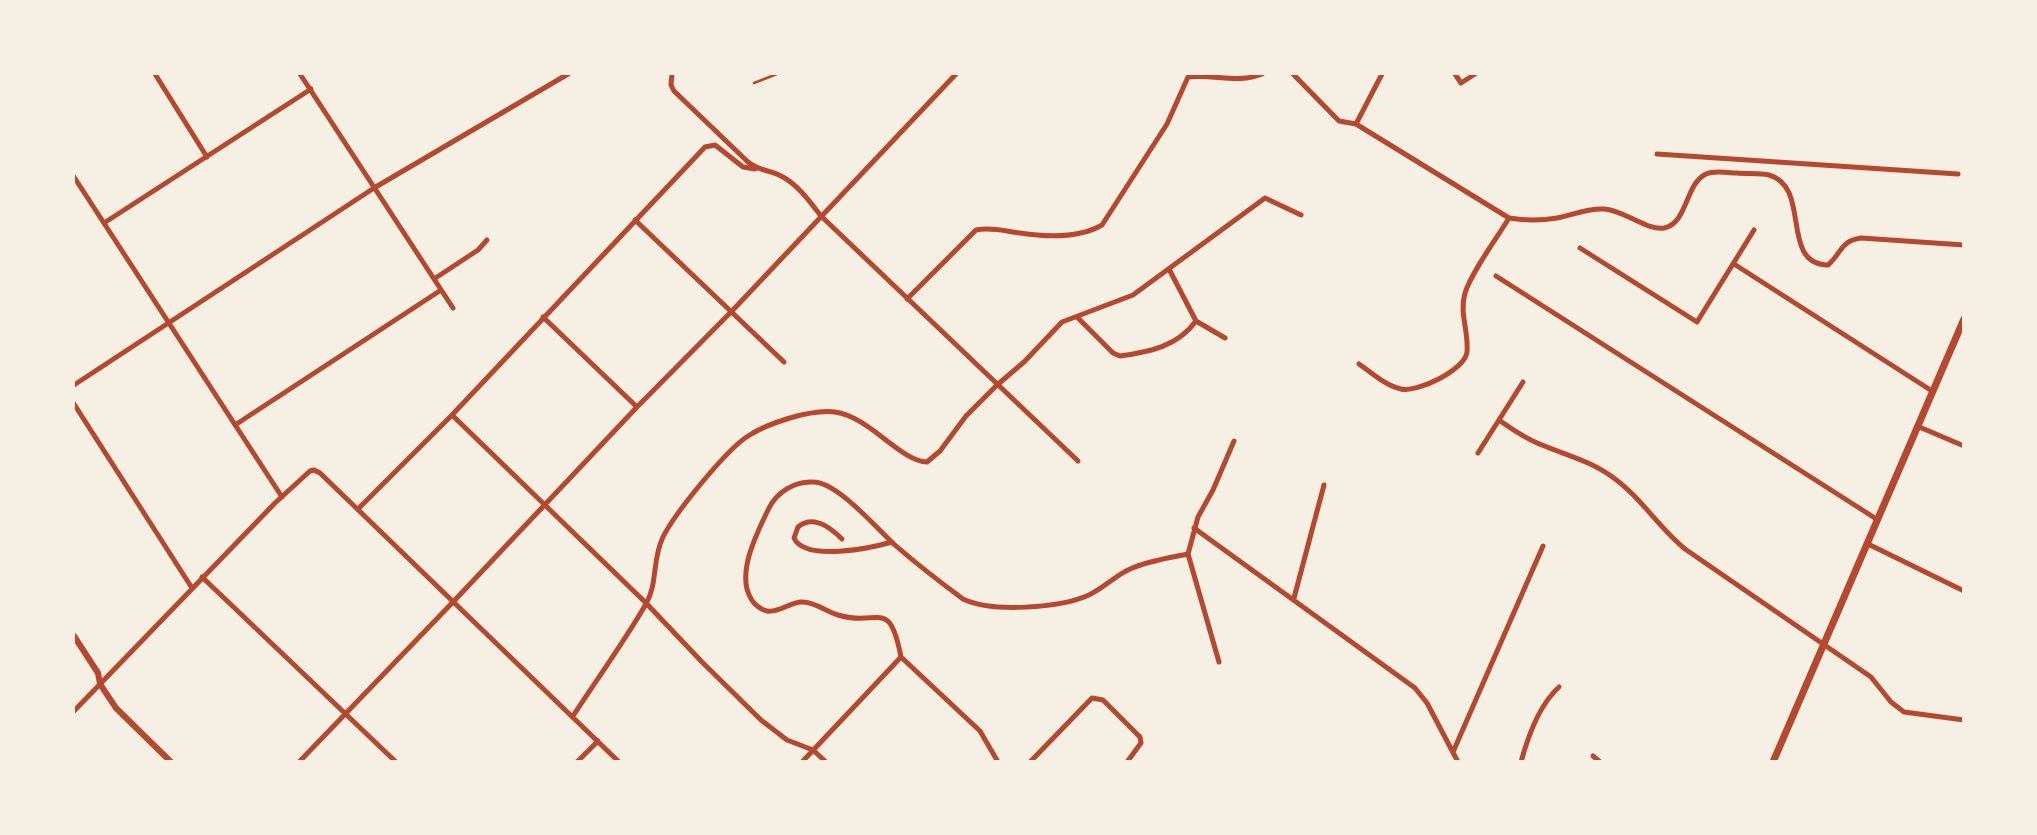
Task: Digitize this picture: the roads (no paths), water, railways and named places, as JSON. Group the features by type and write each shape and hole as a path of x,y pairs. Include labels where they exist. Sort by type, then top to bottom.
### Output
{"main road":[{"path":"1773,761 1964,319"}],"street":[{"path":"155,74 207,157"},
{"path":"300,74 453,308"},
{"path":"74,385 374,188 568,74"},
{"path":"672,74 671,85 674,91 757,170"},
{"path":"299,761 956,74"},
{"path":"908,299 976,230 983,228 1062,236 1092,231 1101,226 1167,124 1187,75 1240,80 1262,74"},
{"path":"1293,74 1339,121 1356,124 1509,218 1534,221 1605,209 1662,229 1671,226 1677,219 1699,179 1714,172 1769,176 1779,180 1791,195 1801,247 1806,256 1821,265 1828,265 1851,240 1861,238 1964,245"},
{"path":"1356,124 1382,74"},
{"path":"1455,74 1461,83 1475,74"},
{"path":"104,223 311,89"},
{"path":"358,509 452,415 705,147 715,145 743,167 772,172 784,177 796,187 821,216 1078,461"},
{"path":"1657,154 1714,160 1958,174"},
{"path":"1714,160 1714,172"},
{"path":"74,177 282,498"},
{"path":"573,716 646,603 652,591 656,552 670,524 734,447 751,434 806,415 835,412 860,421 911,456 921,462 927,462 933,459 966,416 1062,322 1133,295 1265,198 1301,215"},
{"path":"1359,364 1402,390 1442,377 1461,365 1467,351 1465,292 1509,218"},
{"path":"635,220 784,362"},
{"path":"1580,248 1697,322 1755,230"},
{"path":"433,279 478,250 487,240"},
{"path":"1734,264 1932,391"},
{"path":"1170,269 1196,321 1225,338"},
{"path":"1496,276 1878,520"},
{"path":"234,425 441,290"},
{"path":"543,317 637,407"},
{"path":"1077,317 1113,353 1120,356 1170,345 1196,321"},
{"path":"1478,453 1523,382"},
{"path":"74,404 192,588"},
{"path":"452,415 646,603 761,720 787,740 813,750 826,761"},
{"path":"1499,420 1538,444 1575,457 1612,477 1685,549 1871,677 1891,702 1904,712 1964,720"},
{"path":"1917,426 1964,446"},
{"path":"1219,662 1188,554 1194,528 1234,441"},
{"path":"74,711 202,577 314,470 358,509 619,761"},
{"path":"998,761 980,731 901,657 894,628 888,621 874,616 864,618 838,615 804,601 774,611 765,611 751,600 745,576 749,555 776,498 784,490 807,482 815,481 827,486 861,511 892,542 963,599 988,607 1038,606 1077,599 1089,595 1129,569 1188,554"},
{"path":"1294,598 1324,485"},
{"path":"842,539 820,522 808,521 798,527 794,538 797,545 804,550 874,547 892,542"},
{"path":"1194,528 1415,688 1427,703 1458,761"},
{"path":"1868,544 1964,591"},
{"path":"1454,752 1543,545"},
{"path":"202,577 396,761"},
{"path":"74,636 116,708 171,761"},
{"path":"802,761 901,657"},
{"path":"1521,761 1540,712 1550,695 1559,687"},
{"path":"1030,761 1092,698 1103,700 1140,737 1142,743 1127,761"},
{"path":"577,761 598,741"},
{"path":"1593,756 1600,761"}],"lane":[{"path":"754,83 777,74"}]}
